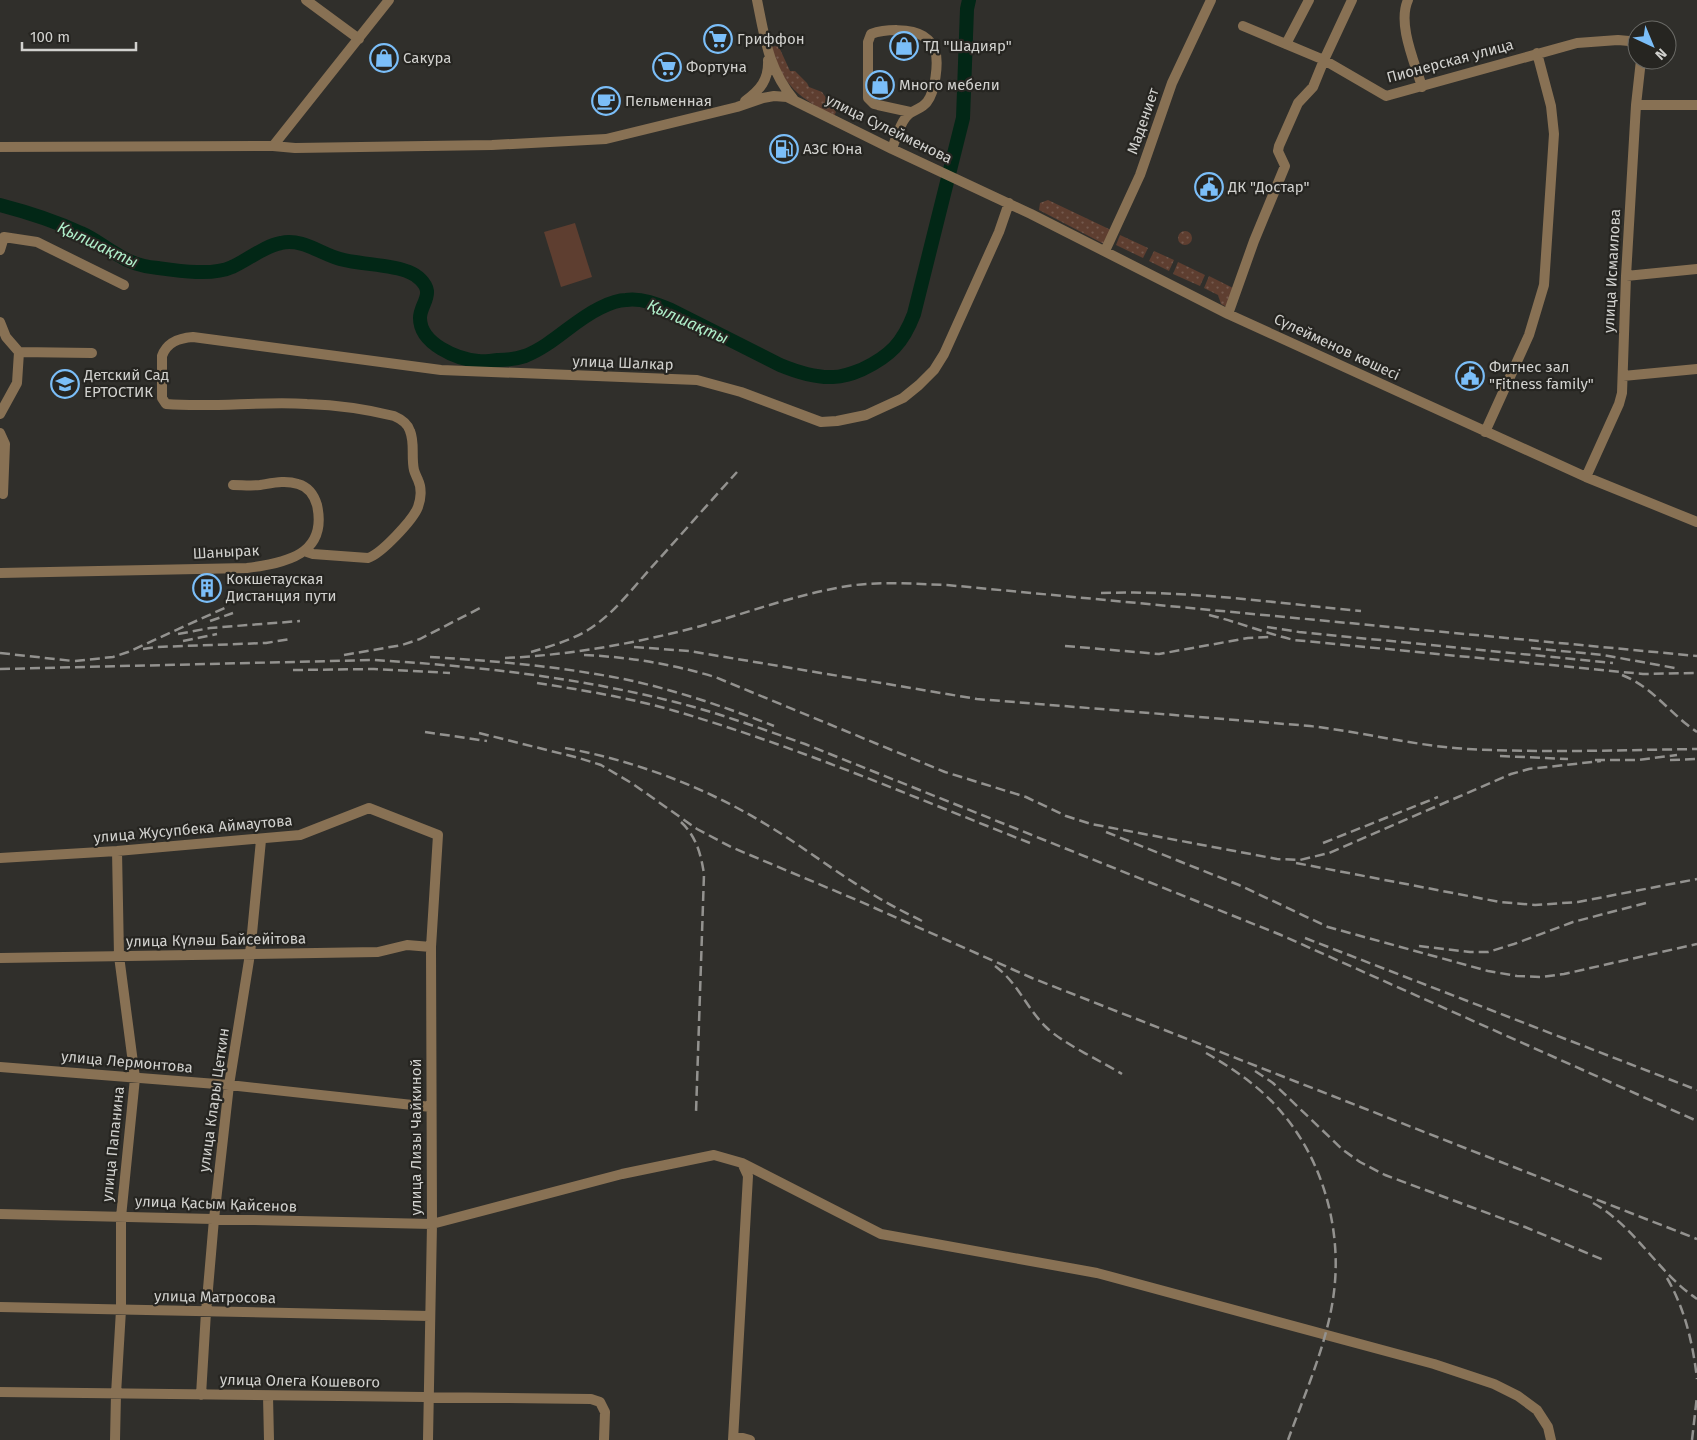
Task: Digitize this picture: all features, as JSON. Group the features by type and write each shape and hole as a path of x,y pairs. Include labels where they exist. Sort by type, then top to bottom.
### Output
{"street":[{"path":"306,0 359,39"},
{"path":"273,146 389,0"},
{"path":"737,107 764,84 768,72 767,51 757,0"},
{"name":"Мадениет","path":"1105,251 1140,176 1172,83 1211,0"},
{"path":"1286,44 1309,0"},
{"path":"1228,314 1254,241 1285,166 1278,151 1279,146 1298,103 1313,87 1352,0"},
{"path":"1408,0 1404,12 1404,27 1422,87"},
{"name":"Пионерская улица","path":"1243,26 1324,60 1386,96 1577,42 1627,41"},
{"path":"892,149 900,126 910,112 924,106 932,92 935,82 936,52 933,44 920,34 884,31 871,34 868,42 868,98 874,104 910,112"},
{"path":"767,51 776,74 794,100"},
{"path":"1485,432 1529,335 1544,285 1554,134 1551,106 1537,53"},
{"name":"улица Исмаилова","path":"1586,477 1619,404 1622,393 1626,276 1636,105 1640,70"},
{"path":"0,147 273,146 295,148 492,145 606,139 737,107 768,97 780,96 794,100"},
{"name":"улица Сулейменова","path":"794,100 892,149 970,185"},
{"path":"1636,105 1697,105"},
{"name":"Сүлейменов көшесі","path":"970,185 1228,314 1586,477 1697,522"},
{"name":"улица Шалкар","path":"304,550 313,554 368,558 384,548 412,518 418,508 420,485 414,471 411,434 406,425 399,418 389,415 334,406 306,404 166,404 162,398 162,356 164,350 176,340 193,337 441,370 697,380 741,392 821,422 852,419 866,416 903,398 934,370 944,354 999,232 1009,203"},
{"path":"0,250 4,237 37,242 124,285"},
{"path":"1626,276 1697,269"},
{"path":"0,322 6,338 19,352 92,353"},
{"path":"0,414 17,383 19,352"},
{"path":"1622,376 1697,369"},
{"path":"0,434 5,444 4,494"},
{"name":"Шанырак","path":"0,573 247,568 274,564 286,560 304,550 315,540 319,527 319,513 316,500 309,490 298,484 284,482 259,485 233,485"},
{"name":"улица Жусупбека Аймаутова","path":"0,858 117,851 300,836 369,808 438,835"},
{"name":"улица Лизы Чайкиной","path":"428,1440 432,1224 430,947 438,835"},
{"name":"улица Клары Цеткин","path":"201,1395 214,1219 229,1085 250,954 261,840"},
{"name":"улица Папанина","path":"115,1440 120,1310 121,1217 135,1078 120,956 117,851"},
{"name":"улица Күләш Байсейітова","path":"0,958 378,952 407,944 430,947"},
{"name":"улица Лермонтова","path":"0,1067 229,1085 431,1107"},
{"name":"улица Қасым Қайсенов","path":"0,1214 432,1224 622,1174 714,1155 742,1163 881,1234 1097,1273 1434,1364 1494,1384 1518,1396 1537,1410 1548,1427 1551,1440"},
{"path":"742,1163 748,1176 734,1439 743,1438 750,1440"},
{"name":"улица Матросова","path":"0,1307 430,1316"},
{"name":"улица Олега Кошевого","path":"0,1392 591,1399 600,1402 605,1412 604,1440"},
{"path":"268,1396 269,1440"}],"shaded area":[{"path":"772,47 779,47 790,71 795,71 809,87 822,92 836,112 834,116 802,97 787,81 776,60"},
{"path":"1048,200 1111,230 1104,244 1039,210 1040,203"},
{"path":"575,223 592,277 561,287 544,232"},
{"path":"1185,231 1190,233 1192,238 1190,243 1185,245 1180,243 1178,238 1180,233"},
{"path":"1120,235 1148,248 1143,258 1116,245"},
{"path":"1154,251 1174,260 1169,271 1149,261"},
{"path":"1178,262 1205,275 1200,286 1173,274"},
{"path":"1209,276 1235,289 1227,307 1221,304 1218,295 1204,288"}],"waterway":[{"name":"Қылшақты","path":"0,205 41,217 71,229 91,238 127,260 148,267 206,272 224,270 268,247 289,242 304,245 340,259 401,269 418,277 426,288 426,298 420,318 426,335 441,348 469,360 488,361 525,356 545,346 581,319 600,308 616,301 638,300 671,310 793,370 820,377 845,376 863,369 888,354 900,341 914,314 963,118 967,9 969,0"}],"railway":[{"path":"531,652 577,636 599,622 622,600 737,472"},
{"path":"505,658 579,651 628,643 701,626 829,589 860,584 885,583 947,585 1697,656"},
{"path":"1101,593 1199,595 1361,611"},
{"path":"75,661 113,657 128,652 229,606"},
{"path":"344,655 402,645 420,639 484,606"},
{"path":"210,621 233,613"},
{"path":"1209,615 1294,640 1643,674 1697,673"},
{"path":"178,634 210,628 300,621"},
{"path":"1267,627 1299,632 1613,663"},
{"path":"183,641 217,634"},
{"path":"1065,646 1159,654 1248,638 1271,637"},
{"path":"143,649 266,643 290,639"},
{"path":"634,647 689,651 977,699 1310,726 1409,742 1468,749 1554,751 1697,749"},
{"path":"1531,648 1603,655 1675,668"},
{"path":"0,653 73,661"},
{"path":"584,655 650,662 683,668 715,677 945,772 1026,797 1066,816 1091,824 1277,859 1300,860 1329,853 1511,774 1529,769 1601,761"},
{"path":"430,657 532,665 633,681 704,701 774,726"},
{"path":"0,669 374,660 488,669 563,679 638,693 691,706 805,744 1281,935 1697,1121"},
{"path":"293,670 374,669 450,673"},
{"path":"1622,675 1643,686 1697,732"},
{"path":"537,683 641,702 720,725 810,756 1030,843"},
{"path":"425,732 487,741"},
{"path":"479,733 601,765 633,784 697,829 731,847 859,901 1032,978 1697,1239"},
{"path":"565,748 618,760 695,787 743,811 780,833 875,896 922,921"},
{"path":"1595,760 1638,760 1677,755"},
{"path":"1500,756 1568,759"},
{"path":"1670,760 1697,759"},
{"path":"1323,843 1438,797"},
{"path":"681,822 697,846 704,874 696,1113"},
{"path":"1106,832 1239,885 1328,927 1488,971 1517,976 1542,977 1564,974 1697,944"},
{"path":"1296,863 1500,902 1535,905 1578,902 1697,879"},
{"path":"1419,946 1470,952 1488,952 1573,922 1646,903"},
{"path":"1305,938 1697,1090"},
{"path":"995,966 1010,980 1033,1012 1054,1034 1122,1074"},
{"path":"1206,1053 1257,1088 1283,1114 1298,1134 1310,1155 1328,1201 1335,1250 1335,1275 1330,1317 1314,1371 1288,1440"},
{"path":"1255,1071 1273,1083 1343,1150 1360,1162 1385,1175 1525,1227 1606,1261"},
{"path":"1593,1203 1622,1224 1670,1276 1697,1299"},
{"path":"1667,1278 1679,1302 1687,1327 1697,1379"},
{"path":"1692,1440 1697,1396"}],"place":[{"name":"Гриффон","path":"718,39"},
{"name":"ТД \"Шадияр\"","path":"904,46"},
{"name":"Сакура","path":"384,58"},
{"name":"Фортуна","path":"667,67"},
{"name":"Много мебели","path":"880,85"},
{"name":"Пельменная","path":"606,101"},
{"name":"АЗС Юна","path":"784,149"},
{"name":"ДК \"Достар\"","path":"1209,187"},
{"name":"Фитнес зал \"Fitness family\"","path":"1470,376"},
{"name":"Детский Сад ЕРТОСТИК","path":"65,384"},
{"name":"Кокшетауская Дистанция пути","path":"207,588"}]}
